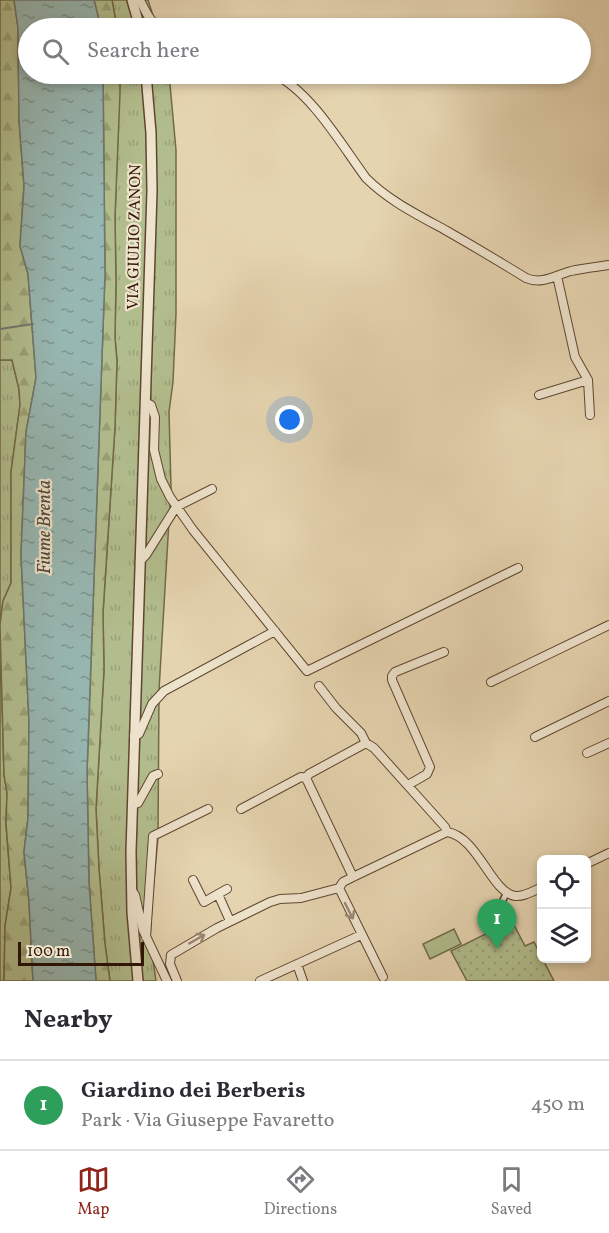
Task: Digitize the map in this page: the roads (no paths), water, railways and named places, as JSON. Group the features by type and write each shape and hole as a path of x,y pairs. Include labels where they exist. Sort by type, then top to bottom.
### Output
{"street":[{"path":"132,0 137,18"},
{"path":"140,0 149,18"},
{"name":"VIA GIULIO ZANON","path":"138,981 131,891 152,191 147,84"},
{"path":"291,84 304,95 366,178 384,194 526,278 534,282 571,271 609,265"},
{"path":"557,276 576,357 588,380 590,415"},
{"path":"539,395 588,380"},
{"name":"VIA GIULIO ZANON","path":"145,402 151,405 155,417 154,450 161,478 176,507 307,671 518,568"},
{"path":"140,561 176,507 212,489"},
{"path":"491,682 609,625"},
{"name":"VIA GIULIO ZANON","path":"134,736 139,734 152,704 162,693 275,631"},
{"path":"408,786 427,774 430,767 392,676 395,672 444,652"},
{"path":"319,686 336,708 361,733 366,743 374,748 447,832"},
{"path":"535,737 609,701"},
{"path":"306,778 309,774 366,743"},
{"path":"587,753 609,743"},
{"path":"132,806 138,803 153,776 158,774"},
{"path":"240,808 301,777 306,778"},
{"path":"306,778 353,877"},
{"name":"VIA GIULIO ZANON","path":"146,937 153,836 208,809"},
{"path":"177,981 170,964 171,955 231,921 270,902 301,898 339,888 343,882 447,832 464,840 507,892 517,896 525,895 537,889"},
{"path":"591,862 609,853"},
{"path":"193,880 204,902 227,888"},
{"path":"339,888 383,977"},
{"name":"VIA GIULIO ZANON","path":"131,891 135,895 146,937 167,981"},
{"path":"507,892 501,904 508,920"},
{"path":"218,894 231,921"},
{"path":"260,981 361,935"},
{"path":"297,964 303,981"}],"water":[{"path":"14,0 94,0 98,18 18,18 18,28"},
{"name":"Fiume Brenta","path":"19,84 103,84 105,274 87,772 89,883 96,981 33,981 24,852 28,818 29,722 21,555 26,432 36,378 28,274 20,246 24,186"}],"waterway":[{"path":"0,329 33,324"}],"place":[{"name":"Giardino dei Berberis","path":"497,949"}]}
